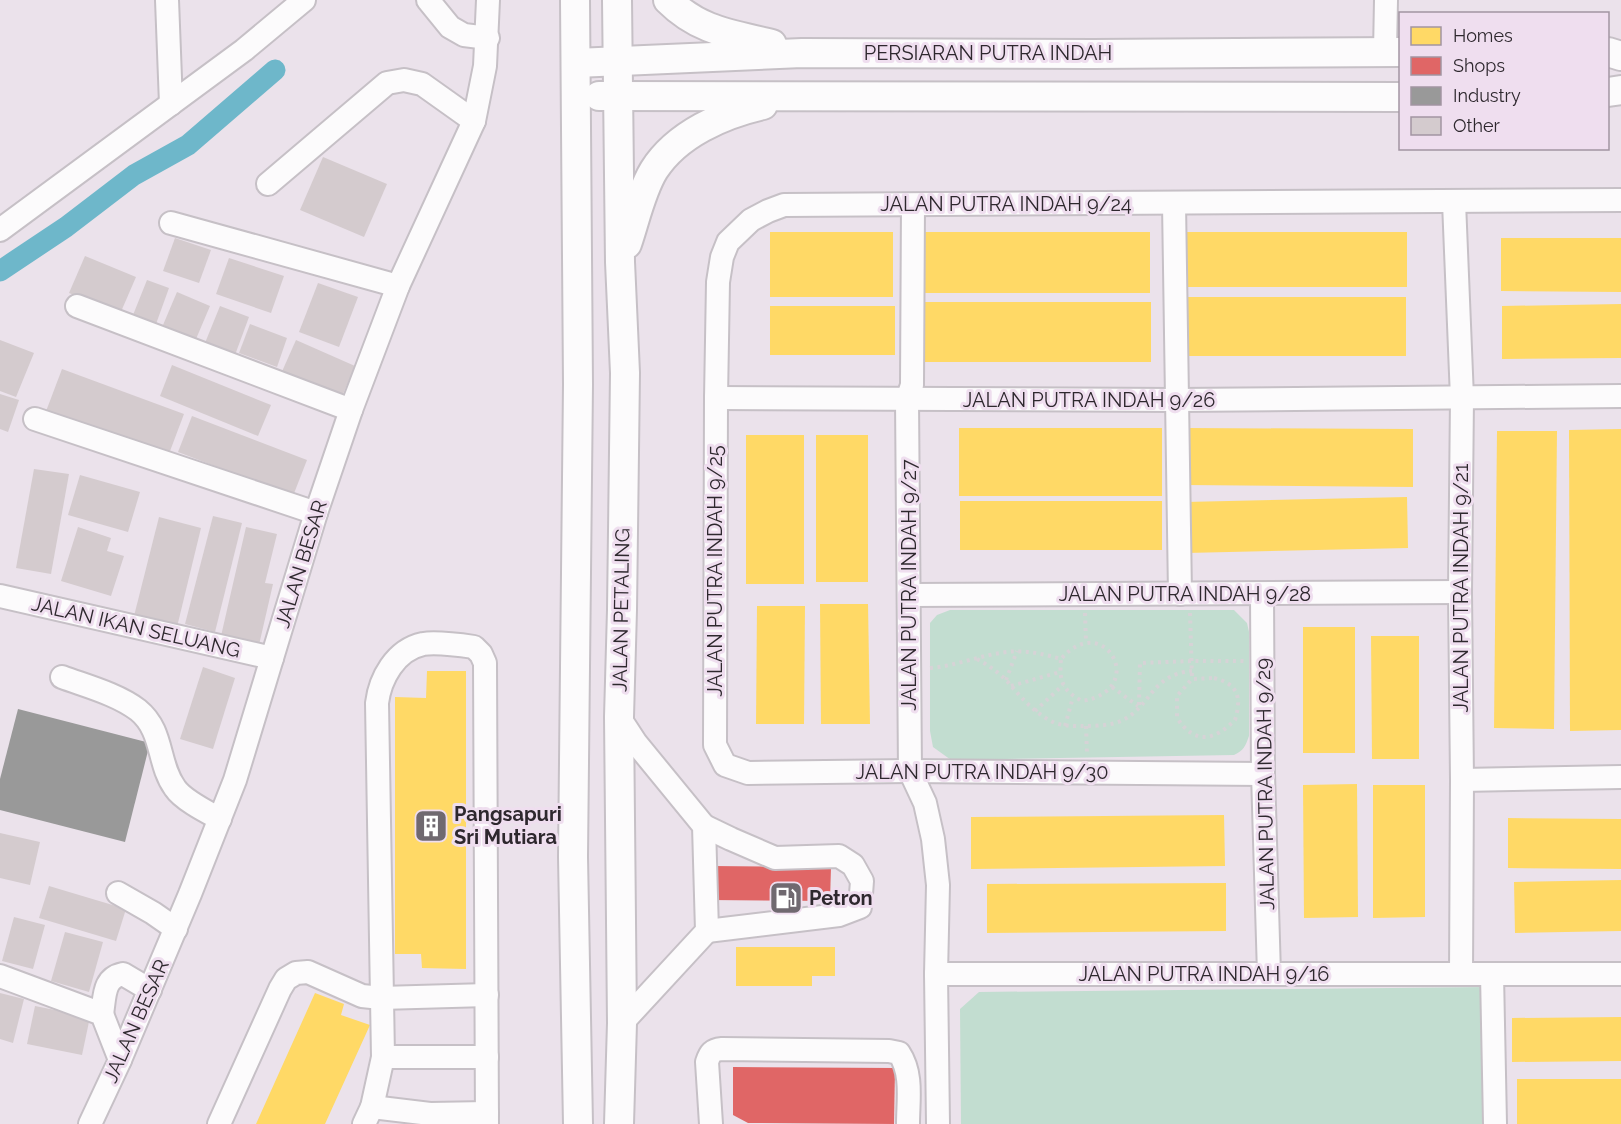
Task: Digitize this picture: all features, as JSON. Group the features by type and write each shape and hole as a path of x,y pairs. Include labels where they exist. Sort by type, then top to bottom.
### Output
{"main road":[{"path":"575,0 578,384 573,857 578,1124"},
{"name":"JALAN PETALING","path":"616,0 620,262 625,385 618,717 622,1023 620,1119"},
{"path":"668,0 680,12 724,34 802,53"},
{"name":"PERSIARAN PUTRA INDAH","path":"576,63 802,53 1393,52"},
{"path":"576,97 1399,97"},
{"path":"620,262 645,187 654,170 676,146 704,126 724,117 760,105 803,98"}],"street":[{"path":"167,0 171,104"},
{"path":"0,230 244,50 304,0"},
{"path":"428,0 450,27 464,35 488,38"},
{"name":"JALAN BESAR","path":"90,1124 150,990 235,780 316,513 351,410 398,286 474,121 485,66 488,0"},
{"path":"1386,0 1393,52"},
{"path":"268,184 387,83 404,80 422,84 474,121"},
{"name":"JALAN PUTRA INDAH 9/24","path":"716,398 718,282 722,256 728,242 751,220 784,205 1621,200"},
{"name":"JALAN PUTRA INDAH 9/21","path":"1454,202 1462,398 1461,974"},
{"path":"1174,203 1185,602"},
{"name":"JALAN PUTRA INDAH 9/27","path":"910,771 907,400 912,385 913,205"},
{"path":"171,223 398,286"},
{"path":"77,306 351,410"},
{"name":"JALAN PUTRA INDAH 9/26","path":"716,398 1178,400 1621,396"},
{"name":"JALAN PUTRA INDAH 9/25","path":"715,745 716,398"},
{"path":"35,419 316,513"},
{"name":"JALAN PUTRA INDAH 9/28","path":"910,595 1185,602 1262,594 1460,592"},
{"name":"JALAN PUTRA INDAH 9/29","path":"1262,594 1263,774 1269,974"},
{"name":"JALAN IKAN SELUANG","path":"0,596 272,658"},
{"path":"423,644 474,647 481,654 485,663 487,1118 430,1114 368,1115 383,1057 381,998 377,703 379,686 386,671 410,650 423,644"},
{"path":"62,676 124,702 139,711 156,734 166,769 175,789 220,819"},
{"path":"618,717 636,743 704,826 730,840 775,858 839,856 853,865 862,881 860,907 839,915 707,931 622,1023"},
{"name":"JALAN PUTRA INDAH 9/30","path":"715,745 725,765 748,773 910,771 1263,774"},
{"path":"910,771 925,803 933,840 938,885 936,974 938,1124"},
{"path":"1462,780 1621,777"},
{"path":"704,826 707,931"},
{"path":"118,893 176,928"},
{"path":"219,1124 286,979 296,973 308,972 362,996 381,998 487,995"},
{"path":"120,1060 102,1014 107,983 114,976 123,974 150,990"},
{"name":"JALAN PUTRA INDAH 9/16","path":"936,974 1621,974"},
{"path":"1492,974 1496,1124"},
{"path":"0,976 102,1014"},
{"path":"711,1124 707,1062 714,1050 722,1049 889,1050 900,1053 909,1075 908,1124"},
{"path":"383,1057 487,1057"}],"path":[{"path":"1185,602 1192,679 1177,696 1177,718 1191,734 1214,737 1235,720 1238,699 1234,689 1227,681 1214,678 1192,679"},
{"path":"1085,610 1086,642"},
{"path":"1086,642 1099,644 1115,660 1116,669 1112,687 1092,700 1082,701 1073,697 1063,685 1060,659 1078,644 1086,642"},
{"path":"1006,680 1017,651"},
{"path":"930,668 948,667 1001,652 1038,652 1060,659"},
{"path":"977,658 1006,680 1035,711 1052,722 1065,726 1098,726 1121,721 1132,714 1149,693 1171,676 1180,672 1192,671"},
{"path":"1138,706 1140,663 1249,661"},
{"path":"1011,686 1060,672"},
{"path":"1035,711 1063,685"},
{"path":"1112,687 1138,706"},
{"path":"1065,726 1073,697"},
{"path":"1086,726 1086,758"}],"green space":[{"path":"950,610 1234,610 1247,623 1249,632 1249,736 1246,743 1242,750 1234,755 951,760 933,747 930,731 930,623 937,615"},
{"path":"1488,987 1487,1124 961,1124 960,1009 979,992"}],"building: Homes":[{"path":"770,232 893,232 893,297 770,297"},
{"path":"922,232 1150,232 1150,293 922,293"},
{"path":"1186,232 1407,232 1407,287 1186,287"},
{"path":"1501,238 1621,238 1621,292 1501,291"},
{"path":"1186,297 1406,297 1406,356 1186,356"},
{"path":"922,302 1151,302 1151,362 922,362"},
{"path":"1621,304 1621,358 1502,359 1502,306"},
{"path":"770,306 895,306 895,355 770,355"},
{"path":"959,428 1162,428 1162,496 959,496"},
{"path":"1187,428 1413,429 1413,487 1186,485"},
{"path":"1621,429 1621,730 1570,731 1569,430"},
{"path":"1497,431 1557,431 1554,729 1494,728"},
{"path":"746,435 804,435 804,584 746,584"},
{"path":"816,435 868,435 868,582 816,582"},
{"path":"1407,497 1408,548 1186,553 1185,502"},
{"path":"960,501 1162,501 1162,550 960,550"},
{"path":"820,604 868,604 870,724 821,724"},
{"path":"757,606 805,606 804,724 756,724"},
{"path":"1303,627 1355,627 1355,753 1303,753"},
{"path":"1371,636 1419,636 1419,759 1372,759"},
{"name":"Pangsapuri Sri Mutiara","path":"427,671 466,671 466,969 422,968 421,954 395,954 395,697 426,698"},
{"path":"1357,784 1358,917 1304,918 1303,785"},
{"path":"1373,785 1425,785 1425,917 1373,918"},
{"path":"1224,815 1225,866 971,869 971,817"},
{"path":"1508,818 1621,819 1621,869 1508,868"},
{"path":"1621,880 1621,931 1515,933 1514,882"},
{"path":"1226,883 1226,931 987,933 987,884"},
{"path":"736,947 835,947 835,976 812,976 812,986 736,986"},
{"path":"315,993 344,1004 341,1015 370,1025 325,1124 256,1124"},
{"path":"1621,1017 1621,1061 1512,1062 1512,1018"},
{"path":"1517,1079 1621,1079 1621,1124 1517,1124"}],"building: Shops":[{"path":"710,866 831,867 830,901 710,900"},
{"path":"733,1067 895,1068 894,1124 748,1123 733,1115"}],"building: Industry":[{"path":"18,709 150,743 125,842 0,810 0,779"}],"building: Other":[{"path":"323,157 387,184 364,237 300,210"},
{"path":"175,238 211,250 199,283 163,271"},
{"path":"85,256 136,277 120,314 69,293"},
{"path":"229,258 284,276 271,313 216,294"},
{"path":"147,280 169,288 156,324 133,315"},
{"path":"318,283 358,297 339,347 299,332"},
{"path":"177,292 210,306 196,339 163,325"},
{"path":"220,306 249,317 235,355 205,343"},
{"path":"250,324 287,338 277,367 239,353"},
{"path":"0,340 34,353 16,397 0,391"},
{"path":"296,340 355,366 340,401 280,376"},
{"path":"172,365 271,405 258,436 160,396"},
{"path":"62,369 184,414 167,459 45,414"},
{"path":"0,394 19,400 8,432 0,429"},
{"path":"192,416 307,460 293,496 178,452"},
{"path":"34,469 69,474 51,574 16,568"},
{"path":"80,475 140,492 128,532 68,515"},
{"path":"213,516 242,523 215,632 185,624"},
{"path":"159,517 201,528 177,627 134,616"},
{"path":"78,527 111,538 107,551 124,556 111,596 61,581"},
{"path":"246,527 277,534 265,583 273,584 259,645 221,636"},
{"path":"203,667 235,678 213,749 180,739"},
{"path":"0,833 40,842 30,885 0,878"},
{"path":"49,886 126,909 116,941 39,918"},
{"path":"14,917 45,925 33,969 2,961"},
{"path":"65,932 103,942 89,992 51,981"},
{"path":"0,993 24,999 13,1043 0,1039"},
{"path":"35,1006 90,1017 82,1055 27,1044"}],"waterway":[{"path":"0,271 66,227 134,175 188,145 275,70"}],"place":[{"name":"Pangsapuri Sri Mutiara","path":"431,826"},
{"name":"Petron","path":"786,898"}]}
